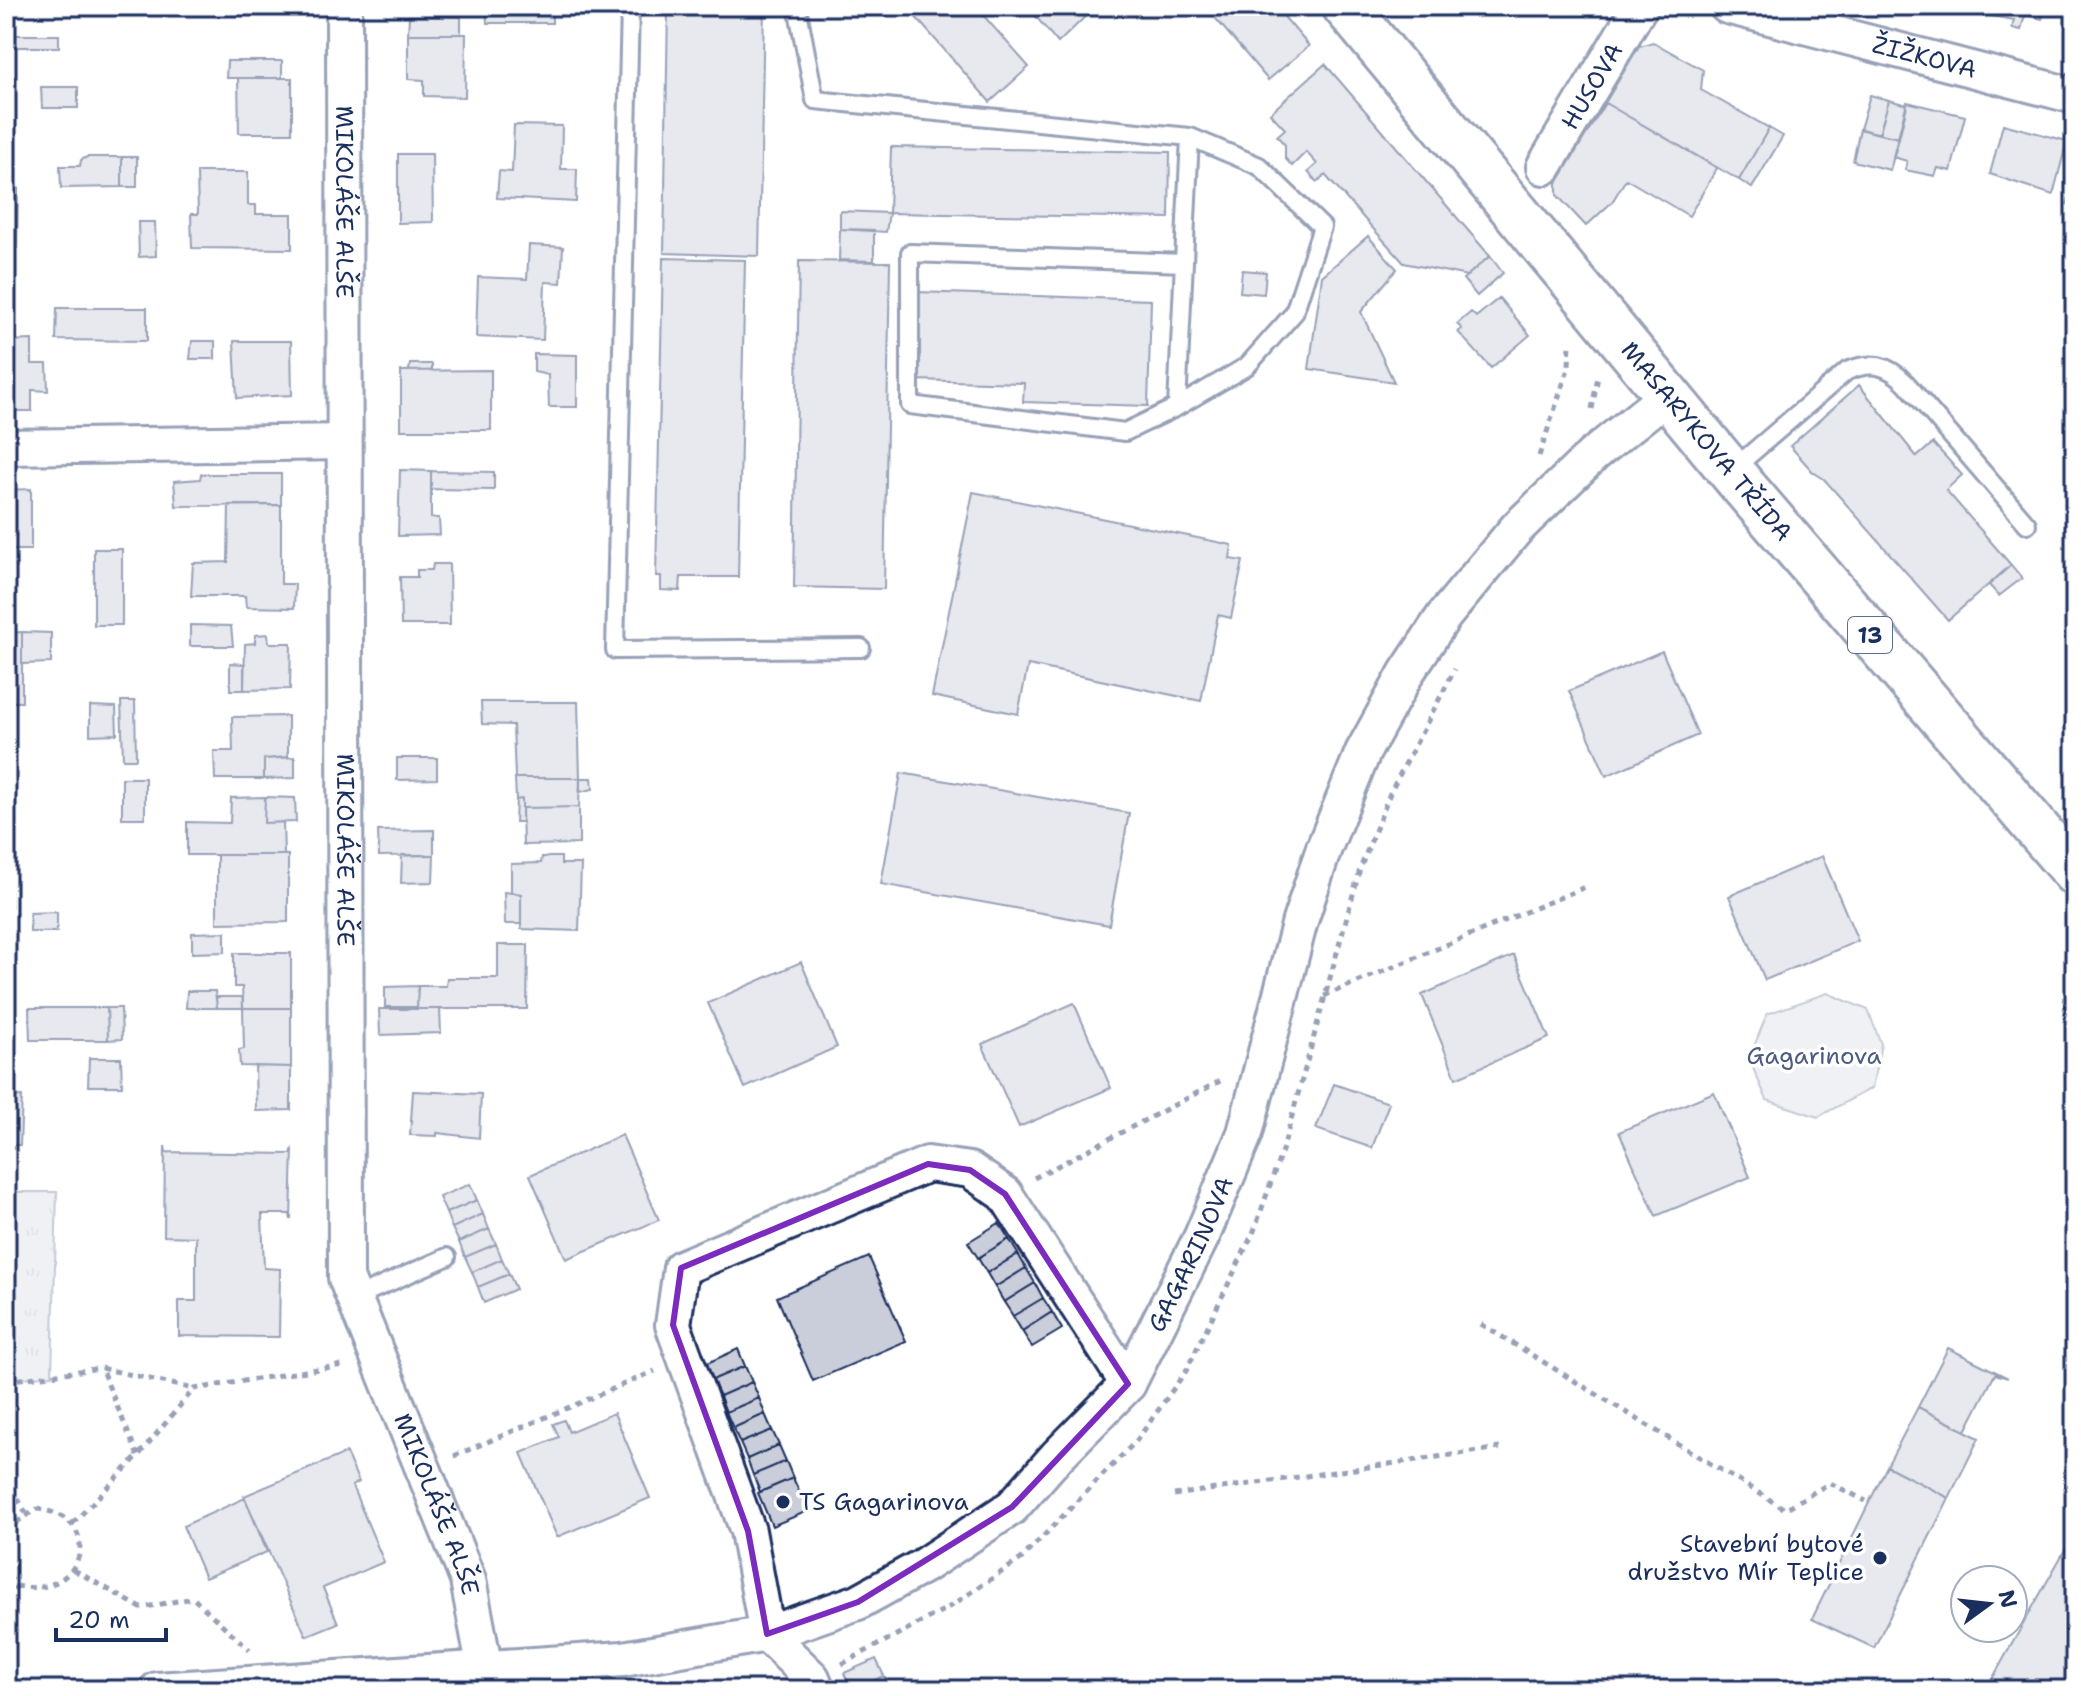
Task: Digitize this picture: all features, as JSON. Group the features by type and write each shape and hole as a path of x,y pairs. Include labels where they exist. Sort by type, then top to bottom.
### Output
{"main road":[{"name":"MASARYKOVA TŘÍDA","path":"1345,6 1730,471 2075,873"}],"street":[{"name":"MIKOLÁŠE ALŠE","path":"344,6 346,1278 468,1580 485,1670"},
{"name":"HUSOVA","path":"1544,167 1640,6"},
{"name":"ŽIŽKOVA","path":"1727,6 2075,96"},
{"name":"GAGARINOVA","path":"157,1690 254,1683 312,1684 623,1659 767,1634 858,1602 923,1566 1012,1507 1128,1384 1214,1207 1245,1133 1256,1082 1324,848 1363,752 1407,672 1444,616 1517,528 1593,455 1668,395"},
{"path":"6,447 344,442"},
{"path":"817,1690 812,1678 767,1634 748,1531 673,1325 681,1268 928,1164 970,1170 1005,1194 1128,1384"}],"lane":[{"path":"630,6 615,650 861,648"},
{"path":"797,6 815,100 1190,137 1259,166 1322,227 1294,313 1247,366 1177,407 1125,432 910,405 910,253 1184,263"},
{"path":"1177,407 1190,137"},
{"path":"1730,471 1847,371 1870,364 1884,366 1906,383 2027,524"},
{"path":"354,1298 447,1257"}],"path":[{"path":"1535,469 1569,366 1570,330"},
{"path":"1324,996 1585,887"},
{"path":"1005,1194 1223,1079 1256,1082"},
{"path":"1481,1324 1785,1509 1830,1483 1866,1501"},
{"path":"423,1468 685,1358"},
{"path":"6,1381 101,1368 194,1389 379,1360"},
{"path":"101,1368 138,1456"},
{"path":"73,1523 138,1456 194,1389"},
{"path":"1174,1495 1500,1448"},
{"path":"6,1477 26,1513"},
{"path":"6,1529 26,1513 50,1510 73,1523 79,1537 80,1558 74,1570 54,1584 31,1589 17,1586 6,1573"},
{"path":"74,1570 141,1608 193,1598 249,1647 254,1683"},
{"path":"6,1600 17,1586"}],"highlighted area":[{"path":"928,1164 970,1170 1005,1194 1128,1384 1012,1507 858,1602 767,1634 748,1531 673,1325 681,1268"}],"green space":[{"name":"Gagarinova","path":"1827,993 1868,1010 1881,1044 1872,1088 1818,1117 1767,1100 1749,1059 1767,1014"},
{"path":"6,1192 57,1192 52,1375 6,1380"}],"building":[{"path":"486,6 552,6 552,23 487,23"},
{"path":"668,6 764,6 759,256 664,253"},
{"path":"906,6 975,6 1029,67 990,102"},
{"path":"1027,6 1081,6 1088,14 1058,43"},
{"path":"1205,6 1275,6 1309,46 1268,80"},
{"path":"1949,6 1982,6 1980,14"},
{"path":"1982,6 2045,6 2042,19 2025,15 2021,30 2012,28 2014,20 1980,14"},
{"path":"409,16 461,17 461,34 408,34"},
{"path":"408,34 466,34 465,97 424,96 424,80 408,79"},
{"path":"10,35 59,35 59,47 11,47"},
{"path":"1653,42 1703,70 1701,90 1769,128 1739,180 1605,103 1639,46"},
{"path":"227,61 282,61 282,78 226,78"},
{"path":"1325,64 1490,256 1467,276 1404,263 1325,175 1317,182 1308,172 1317,164 1306,152 1292,166 1285,158 1285,145 1277,136 1285,129 1270,113"},
{"path":"238,78 292,78 292,133 239,133"},
{"path":"41,87 78,87 78,108 42,108"},
{"path":"1870,95 1889,100 1879,134 1860,129"},
{"path":"1889,100 1907,105 1899,138 1879,134"},
{"path":"1907,102 1965,116 1951,171 1938,168 1935,176 1905,170 1907,161 1893,157"},
{"path":"1605,103 1717,168 1689,216 1626,179 1612,202 1586,226 1557,195 1557,183"},
{"path":"2003,124 2067,141 2053,195 1990,174"},
{"path":"514,125 562,126 561,169 577,169 576,202 497,198 499,171 512,172"},
{"path":"1769,128 1783,136 1752,188 1739,180"},
{"path":"1860,129 1899,138 1890,170 1853,161"},
{"path":"6,136 10,136 10,187 6,187"},
{"path":"891,147 1170,152 1169,218 889,213"},
{"path":"398,154 432,154 433,222 398,223"},
{"path":"87,157 122,157 122,187 61,188 60,166 80,166 81,160"},
{"path":"122,157 137,157 137,187 122,187"},
{"path":"197,172 248,172 248,205 256,205 256,214 292,214 292,249 192,248 191,214 198,214"},
{"path":"2075,176 2075,206 2067,204"},
{"path":"6,187 18,187 17,248 6,248"},
{"path":"840,211 889,213 886,232 840,229"},
{"path":"138,222 155,222 156,256 139,257"},
{"path":"840,229 874,230 874,261 839,260"},
{"path":"1368,236 1397,269 1361,312 1394,382 1309,369 1322,276"},
{"path":"529,245 563,247 561,283 545,282 543,340 476,337 478,277 527,279"},
{"path":"1490,256 1503,273 1477,296 1463,279"},
{"path":"663,258 745,260 738,577 681,577 680,591 661,590 661,576 656,576"},
{"path":"799,261 890,262 884,589 794,587"},
{"path":"1242,270 1266,272 1264,294 1240,292"},
{"path":"6,283 16,283 16,340 6,341"},
{"path":"916,292 1151,300 1148,406 1023,402 1024,383 913,380"},
{"path":"1499,298 1530,335 1491,368 1458,332 1462,329 1457,324 1471,312 1476,317"},
{"path":"57,308 147,308 147,341 56,340"},
{"path":"32,340 32,364 47,364 48,391 32,390 32,411 6,411 6,341"},
{"path":"192,341 215,341 215,359 190,359"},
{"path":"234,341 291,341 292,395 237,398"},
{"path":"534,354 577,355 577,407 549,407 548,375 534,372"},
{"path":"410,364 432,364 432,371 409,371"},
{"path":"491,370 491,430 401,430 401,371"},
{"path":"1859,385 1917,457 1933,443 1962,475 1946,490 2011,565 1948,620 1824,479 1813,472 1790,446"},
{"path":"400,470 431,471 431,518 439,518 440,535 398,536"},
{"path":"431,471 494,472 494,490 431,489"},
{"path":"201,474 281,474 281,505 176,506 174,481 200,479"},
{"path":"31,489 31,550 6,550 6,490"},
{"path":"973,492 1232,545 1230,559 1243,561 1231,618 1218,615 1201,701 1028,665 1018,714 932,696"},
{"path":"229,505 281,505 281,584 295,584 294,608 246,607 245,596 191,596 193,563 228,562"},
{"path":"94,549 122,549 122,625 94,625"},
{"path":"433,564 449,564 450,625 401,625 400,577 417,577 417,570 432,570"},
{"path":"2011,565 2022,578 1999,596 1989,585"},
{"path":"190,625 231,626 233,646 190,646"},
{"path":"22,632 22,702 6,702 6,633"},
{"path":"22,632 51,633 51,663 22,664"},
{"path":"268,634 269,643 291,643 290,689 244,690 245,644 255,643 255,635"},
{"path":"1662,651 1698,735 1606,776 1569,691"},
{"path":"230,663 244,664 244,690 230,690"},
{"path":"121,701 135,701 136,759 123,759"},
{"path":"6,702 10,702 11,757 6,757"},
{"path":"481,702 578,702 580,778 515,778 513,725 482,724"},
{"path":"90,706 116,707 117,734 90,735"},
{"path":"288,716 288,757 264,759 264,779 215,779 214,751 233,751 232,717"},
{"path":"295,757 295,778 264,779 264,759"},
{"path":"397,758 437,758 437,779 397,780"},
{"path":"901,773 1129,813 1109,925 881,884"},
{"path":"122,778 145,778 145,818 122,818"},
{"path":"515,778 580,778 579,807 522,808 522,799 516,800"},
{"path":"580,778 592,778 593,789 580,792"},
{"path":"265,797 264,823 283,822 284,855 187,855 187,822 230,823 231,798"},
{"path":"265,797 295,798 296,822 264,823"},
{"path":"522,799 522,822 515,822 516,800"},
{"path":"6,803 12,803 9,855 6,855"},
{"path":"579,807 579,844 523,845 522,808"},
{"path":"434,830 434,855 379,856 378,831"},
{"path":"6,855 9,855 11,907 6,907"},
{"path":"217,855 288,855 288,922 217,923"},
{"path":"402,855 434,855 433,882 401,883"},
{"path":"1822,856 1858,941 1765,980 1729,896"},
{"path":"542,857 561,857 561,864 581,864 579,931 521,929 521,894 511,892 511,864 541,863"},
{"path":"504,892 521,894 521,924 505,924"},
{"path":"57,912 57,932 30,932 30,913"},
{"path":"225,932 225,952 192,953 192,933"},
{"path":"498,945 528,945 527,1009 417,1009 418,986 446,986 447,978 498,978"},
{"path":"234,953 291,953 291,1008 243,1008 242,987 234,987"},
{"path":"1514,955 1549,1038 1456,1078 1422,995"},
{"path":"801,962 837,1047 745,1088 708,1003"},
{"path":"418,986 417,1007 385,1007 385,987"},
{"path":"187,991 215,991 217,1008 186,1008"},
{"path":"216,997 243,997 243,1008 217,1008"},
{"path":"1074,1003 1111,1088 1019,1127 982,1044"},
{"path":"29,1008 107,1008 108,1040 30,1040"},
{"path":"107,1008 121,1008 122,1039 108,1040"},
{"path":"243,1008 291,1008 291,1067 240,1066 239,1050 244,1049"},
{"path":"379,1009 440,1009 441,1033 380,1035"},
{"path":"89,1058 121,1058 122,1086 88,1086"},
{"path":"255,1066 291,1067 291,1110 256,1111"},
{"path":"1334,1084 1389,1103 1372,1148 1316,1129"},
{"path":"413,1091 481,1094 479,1138 437,1133 437,1136 410,1135"},
{"path":"1714,1092 1750,1177 1656,1216 1619,1132"},
{"path":"22,1096 20,1145 6,1145 6,1097"},
{"path":"622,1135 659,1220 566,1259 530,1175"},
{"path":"165,1146 166,1152 291,1154 293,1148 291,1220 290,1214 262,1214 264,1268 280,1269 279,1337 179,1336 179,1301 196,1301 196,1237 164,1236"},
{"path":"470,1184 477,1200 446,1213 439,1197"},
{"path":"477,1200 483,1214 452,1228 446,1213"},
{"path":"483,1214 489,1229 459,1242 452,1228"},
{"path":"999,1223 1009,1239 978,1258 968,1242"},
{"path":"489,1229 496,1244 465,1257 459,1242"},
{"path":"1009,1239 1018,1254 987,1273 978,1258"},
{"path":"496,1244 502,1259 472,1272 465,1257"},
{"path":"1018,1254 1026,1268 995,1287 987,1273"},
{"path":"869,1257 906,1341 813,1381 777,1297"},
{"path":"502,1259 509,1274 478,1287 472,1272"},
{"path":"1026,1268 1035,1283 1004,1302 995,1287"},
{"path":"509,1274 516,1289 484,1303 478,1287"},
{"path":"1035,1283 1043,1298 1013,1316 1004,1302"},
{"path":"1043,1298 1052,1312 1022,1331 1013,1316"},
{"path":"1052,1312 1062,1329 1032,1347 1022,1331"},
{"path":"1948,1348 2008,1378 1995,1374 1966,1431 1918,1407"},
{"path":"738,1349 745,1366 712,1380 705,1364"},
{"path":"745,1366 752,1382 720,1396 712,1380"},
{"path":"752,1382 759,1398 726,1412 720,1396"},
{"path":"759,1398 765,1414 733,1428 726,1412"},
{"path":"1918,1407 1979,1438 1949,1498 1887,1466"},
{"path":"614,1413 650,1498 557,1537 521,1453 559,1437 553,1424 564,1420 569,1432"},
{"path":"765,1414 772,1430 740,1443 733,1428"},
{"path":"772,1430 779,1445 747,1459 740,1443"},
{"path":"779,1445 786,1461 753,1475 747,1459"},
{"path":"346,1453 359,1482 352,1486 384,1562 323,1588 338,1623 306,1636 244,1496"},
{"path":"786,1461 793,1478 760,1492 753,1475"},
{"name":"Stavební bytové družstvo Mír Teplice","path":"1887,1466 1949,1498 1874,1648 1812,1619"},
{"name":"TS Gagarinova","path":"793,1478 808,1511 772,1526 758,1493"},
{"path":"245,1498 267,1552 205,1578 183,1526"},
{"path":"2075,1532 2075,1690 1986,1690 2012,1644 2029,1644 2029,1614"},
{"path":"876,1659 884,1676 851,1690 844,1673"},
{"path":"884,1676 890,1690 851,1690"}],"place":[{"name":"TS Gagarinova","path":"783,1502"},
{"name":"Stavební bytové družstvo Mír Teplice","path":"1880,1558"}]}
